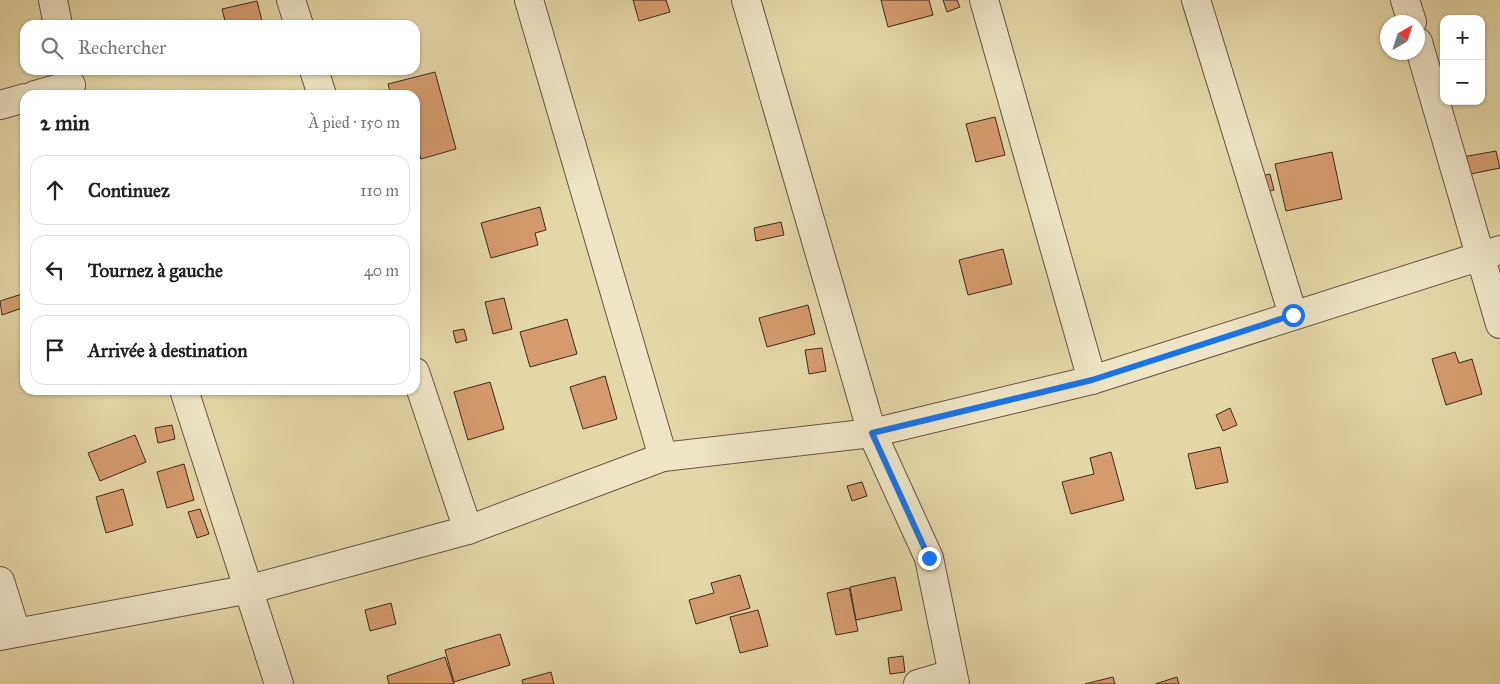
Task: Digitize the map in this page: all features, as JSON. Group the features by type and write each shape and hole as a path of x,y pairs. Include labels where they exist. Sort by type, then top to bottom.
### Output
{"street":[{"path":"53,0 57,20"},
{"path":"291,0 297,20"},
{"path":"529,0 664,457"},
{"path":"746,0 872,433 929,558 954,679 918,684"},
{"path":"984,0 1092,380"},
{"path":"1196,0 1293,315"},
{"path":"1405,0 1410,15"},
{"path":"1424,60 1490,253 1500,324"},
{"path":"316,75 320,90"},
{"path":"50,90 71,83"},
{"path":"0,105 20,99"},
{"path":"0,581 8,634 250,590 468,530 664,457 872,433 1092,380 1490,253"},
{"path":"420,387 468,530"},
{"path":"186,395 279,684"}],"building":[{"path":"633,0 666,0 670,12 639,21"},
{"path":"881,0 929,0 933,15 888,27"},
{"path":"943,0 957,0 960,7 947,12"},
{"path":"257,1 262,20 225,20 222,9"},
{"path":"435,72 456,149 421,159 420,90 390,90 388,84"},
{"path":"995,117 1005,155 976,162 966,124"},
{"path":"1496,151 1500,168 1461,176 1457,158"},
{"path":"1332,152 1342,199 1286,211 1275,164"},
{"path":"1270,174 1274,190 1262,193 1258,177"},
{"path":"540,207 546,230 535,233 538,245 491,258 481,223"},
{"path":"781,222 784,235 756,241 754,228"},
{"path":"1003,249 1012,284 968,295 959,260"},
{"path":"20,295 20,309 2,315 0,301"},
{"path":"504,298 512,329 493,334 485,302"},
{"path":"808,305 815,334 767,347 759,318"},
{"path":"567,319 577,354 530,367 520,332"},
{"path":"464,329 467,340 456,343 453,331"},
{"path":"822,348 826,371 809,374 805,350"},
{"path":"1455,352 1459,363 1472,359 1482,394 1446,405 1432,359"},
{"path":"605,376 617,419 583,429 570,387"},
{"path":"490,382 504,429 468,440 454,392"},
{"path":"1230,408 1237,425 1223,431 1216,415"},
{"path":"172,425 175,439 158,443 155,428"},
{"path":"135,435 146,462 100,481 88,453"},
{"path":"1220,447 1228,482 1196,489 1188,454"},
{"path":"1111,452 1124,500 1071,514 1062,482 1094,474 1090,458"},
{"path":"184,464 194,500 167,508 157,472"},
{"path":"862,482 867,496 852,501 847,486"},
{"path":"123,489 133,525 106,533 96,497"},
{"path":"200,509 209,534 197,538 188,512"},
{"path":"740,575 750,608 696,624 689,600 714,593 711,583"},
{"path":"895,577 902,610 856,620 850,587"},
{"path":"849,588 858,631 836,635 827,593"},
{"path":"391,603 396,624 370,631 365,610"},
{"path":"758,610 768,646 740,653 730,617"},
{"path":"500,634 510,665 454,682 445,650"},
{"path":"903,656 905,672 890,674 888,658"},
{"path":"445,657 454,684 389,684 387,676"},
{"path":"551,672 554,684 523,684 522,680"},
{"path":"1113,677 1115,684 1085,684"},
{"path":"1177,677 1179,684 1155,684"}],"route":[{"path":"929,558 872,433 1092,380 1293,315"}]}
